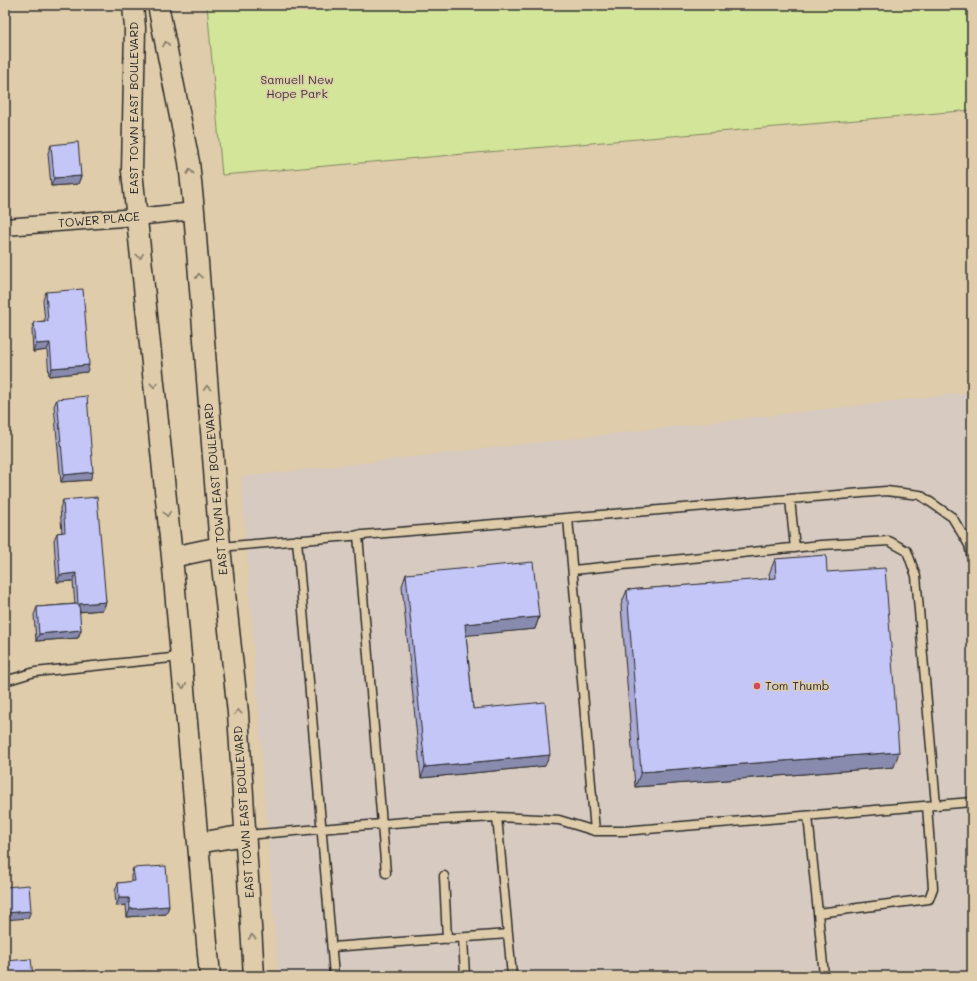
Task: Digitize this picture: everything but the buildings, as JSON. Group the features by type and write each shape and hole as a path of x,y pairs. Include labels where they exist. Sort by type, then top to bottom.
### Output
{"street":[{"name":"EAST TOWN EAST BOULEVARD","path":"133,5 135,28 132,171 172,557 210,976"},
{"name":"EAST TOWN EAST BOULEVARD","path":"158,5 189,162 194,211 220,547 238,713 254,976"},
{"name":"TOWER PLACE","path":"5,227 194,211"},
{"path":"172,557 220,547"},
{"path":"198,843 246,835"}],"lane":[{"path":"220,547 886,491 920,495 952,517 969,545 972,559"},
{"path":"790,499 795,548"},
{"path":"568,518 595,831"},
{"path":"358,535 386,872"},
{"path":"297,540 334,976"},
{"path":"573,570 795,548 889,541 907,551 916,576 936,805"},
{"path":"5,681 35,672 181,657"},
{"path":"246,835 322,828 497,817 559,820 595,831 684,826 972,802"},
{"path":"818,913 929,899 933,888 928,806"},
{"path":"808,816 824,976"},
{"path":"497,817 512,976"},
{"path":"444,876 447,939"},
{"path":"332,947 508,934"},
{"path":"463,938 465,976"}],"shaded area":[{"path":"972,392 972,976 278,976 241,477"}],"green space":[{"name":"Samuell New Hope Park","path":"207,5 972,5 972,110 222,175"}],"place":[{"name":"Tom Thumb","path":"757,686"}]}
